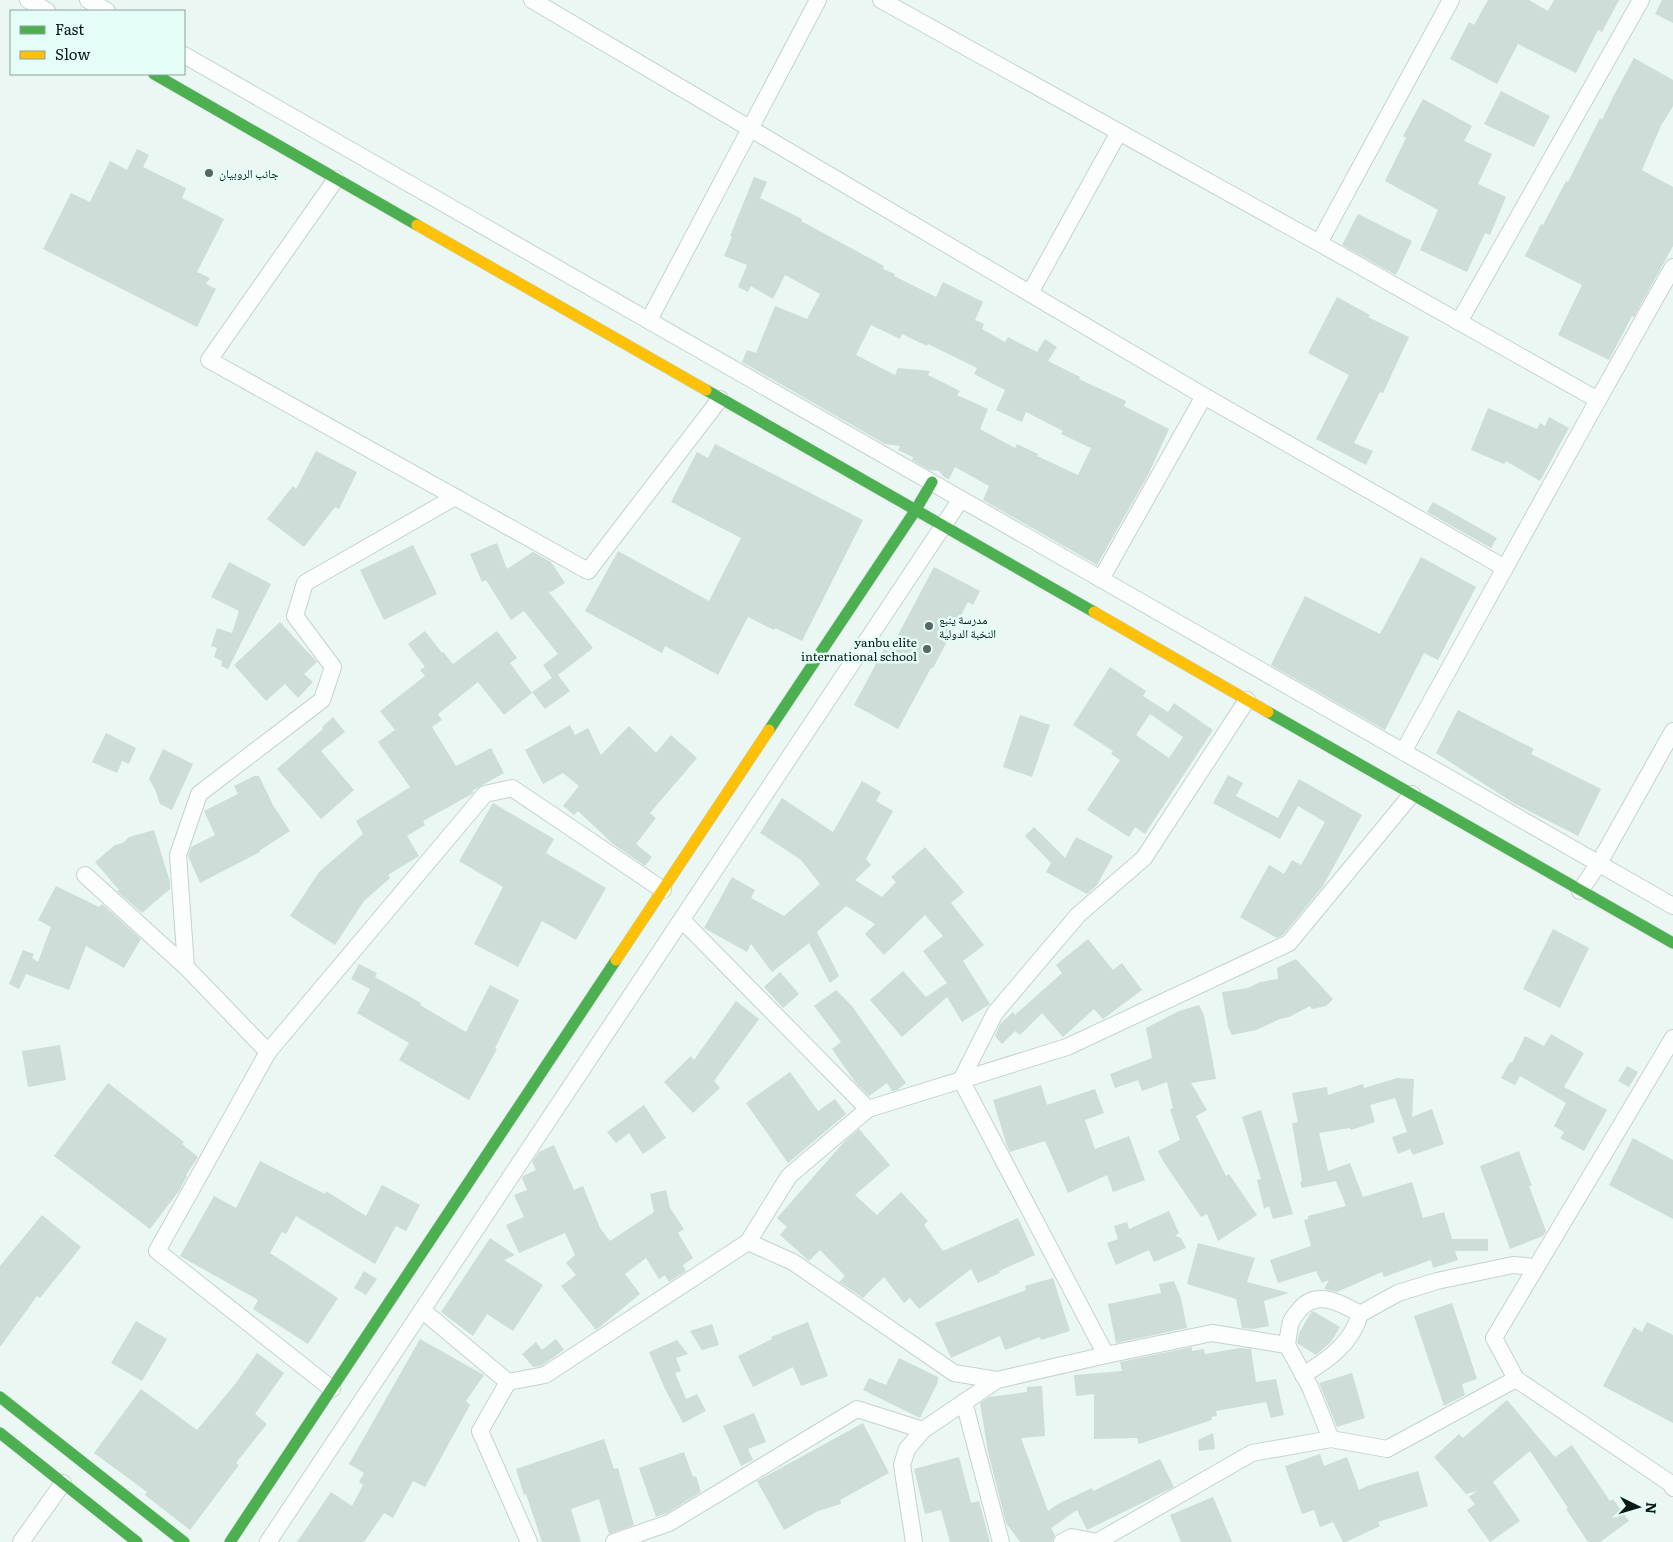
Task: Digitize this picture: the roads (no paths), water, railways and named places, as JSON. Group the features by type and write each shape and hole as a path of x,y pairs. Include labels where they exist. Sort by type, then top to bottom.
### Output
{"street":[{"path":"28,0 45,10"},
{"path":"88,0 105,10"},
{"path":"532,0 556,6 750,130 1204,396 1505,568"},
{"path":"649,320 818,0"},
{"path":"881,0 1598,400"},
{"path":"1319,243 1451,0"},
{"path":"1459,322 1641,0"},
{"path":"185,56 1673,906"},
{"path":"156,75 1673,944"},
{"path":"1030,293 1119,132"},
{"path":"336,179 209,360 588,571 720,399"},
{"path":"1403,752 1673,267"},
{"path":"1100,579 1204,396"},
{"path":"230,1542 915,511 932,482"},
{"path":"186,967 178,855 199,794 322,700 333,667 295,616 305,583 455,497"},
{"path":"268,1542 961,499"},
{"path":"961,1080 995,1013 1078,916 1144,858 1247,700"},
{"path":"1580,891 1673,731"},
{"path":"332,1389 157,1251 268,1052 484,794 512,788 663,890"},
{"path":"422,1310 508,1382 546,1376 748,1242 789,1176 868,1109 1067,1047 1289,943 1412,794"},
{"path":"84,875 186,967 268,1052"},
{"path":"682,920 868,1109"},
{"path":"1672,1485 1516,1380 1494,1338 1673,1038"},
{"path":"961,1080 1106,1355"},
{"path":"748,1242 793,1262 954,1373 997,1380"},
{"path":"1360,1314 1398,1294 1437,1280 1513,1265 1536,1267"},
{"path":"1331,1440 1310,1387 1287,1345 1292,1320 1303,1306 1314,1300 1324,1299 1335,1301 1360,1314"},
{"path":"1303,1375 1330,1359 1357,1328 1360,1314"},
{"path":"914,1542 902,1465 907,1449 923,1430 997,1380 1106,1355 1212,1334 1287,1345"},
{"path":"1062,1542 1072,1538 1097,1542 1252,1453 1331,1440 1387,1449 1516,1380"},
{"path":"508,1382 480,1431 529,1542"},
{"path":"0,1397 184,1542"},
{"path":"964,1402 1001,1542"},
{"path":"614,1542 669,1523 857,1409 923,1430"},
{"path":"0,1433 136,1542"},
{"path":"21,1542 63,1483"}],"place":[{"name":"جانب الروبيان","path":"209,173"},
{"name":"مدرسة ينبع النخبة الدولية","path":"929,626"},
{"name":"yanbu elite international school","path":"927,649"}]}
